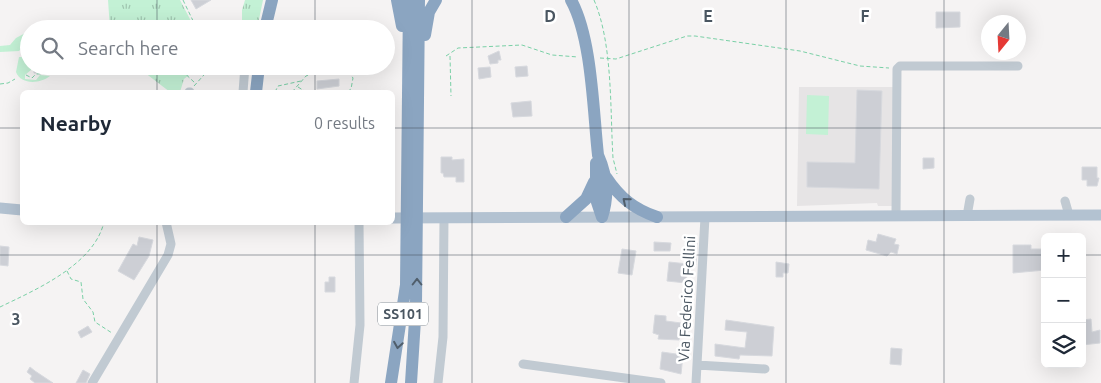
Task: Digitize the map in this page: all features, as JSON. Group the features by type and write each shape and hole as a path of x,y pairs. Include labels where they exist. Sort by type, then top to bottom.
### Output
{"highway":[{"path":"267,20 272,0"},
{"path":"397,0 402,23 402,80 409,112"},
{"name":"SS101","path":"409,0 409,112 413,184"},
{"name":"SS101","path":"411,383 416,304 412,245 413,184 419,96 418,0"},
{"path":"419,96 426,67 426,24 436,0"},
{"path":"570,0 580,17 585,40 600,175 596,200 602,217"},
{"path":"256,90 258,75"},
{"path":"600,175 623,199 643,212 658,217"},
{"path":"566,217 586,199 600,175"},
{"name":"SS101","path":"391,383 404,310 412,245"}],"main road":[{"path":"0,208 20,210"},
{"path":"395,218 1101,215"}],"street":[{"path":"896,216 897,68 900,66 1018,66"},
{"path":"243,90 244,75"},
{"path":"967,216 970,199"},
{"path":"1066,200 1069,215"},
{"name":"Via Federico Fellini","path":"696,383 705,217"},
{"path":"438,383 443,337 444,218"},
{"path":"92,383 168,254 171,244 167,225"},
{"path":"354,383 360,325 359,225"},
{"path":"523,364 661,383"},
{"path":"697,365 765,369"}],"path":[{"path":"183,0 193,20"},
{"path":"594,0 601,16 607,59 613,158 618,176"},
{"path":"594,58 616,59 686,36 695,36 800,51 860,66 897,68"},
{"path":"451,96 450,55 452,50 458,48 522,45 552,55 580,57"},
{"path":"446,56 450,55"},
{"path":"26,75 32,78 35,75"},
{"path":"187,75 195,83"},
{"path":"191,90 203,75"},
{"path":"276,90 278,86 301,81 313,75"},
{"path":"349,90 353,78 351,75"},
{"path":"0,84 8,84 15,79"},
{"path":"294,90 301,81"},
{"path":"298,86 303,90"},
{"path":"0,307 51,282 67,271 99,236 103,225"},
{"path":"67,271 71,279 81,282 83,299 93,312 95,322 118,337"}],"shaded area":[{"path":"799,87 894,87 892,206 878,206 877,203 797,206"}],"green space":[{"path":"108,0 180,0 190,20 109,20"},
{"path":"245,0 263,0 259,20 242,20"},
{"path":"20,36 19,51 0,52 0,46 10,45"},
{"path":"20,57 20,75 25,75 25,79 36,80 40,75 50,76 41,81 31,82 22,79 16,72"},
{"path":"148,75 189,75 184,79 181,90 167,90"},
{"path":"807,95 829,96 828,135 806,134"}],"building":[{"path":"191,0 211,0 196,9"},
{"path":"936,12 960,12 960,27 936,28"},
{"path":"499,51 501,60 498,60 498,63 490,64 488,56"},
{"path":"527,66 528,76 516,77 515,67"},
{"path":"490,67 491,77 479,79 478,68"},
{"path":"339,79 339,86 317,89 317,81"},
{"path":"857,90 882,91 879,189 807,187 807,162 855,163"},
{"path":"531,101 532,116 513,117 511,103"},
{"path":"441,157 452,157 452,160 464,159 464,182 456,182 456,177 444,177 443,173 441,173"},
{"path":"923,158 934,158 934,168 923,169"},
{"path":"1082,167 1097,167 1097,178 1099,178 1097,186 1087,186 1087,180 1082,180"},
{"path":"878,234 896,239 894,244 899,245 897,254 891,252 887,256 866,250 868,240 876,242"},
{"path":"139,237 153,240 149,256 134,280 118,271 133,244 137,246"},
{"path":"654,242 671,243 670,251 654,251"},
{"path":"687,243 697,243 696,265 693,265 693,252 686,252"},
{"path":"1013,245 1031,245 1031,249 1041,249 1041,270 1013,273"},
{"path":"0,246 9,247 8,266 0,265"},
{"path":"622,249 636,251 632,275 618,273"},
{"path":"669,262 688,264 686,283 667,281"},
{"path":"776,262 789,264 788,273 783,273 783,277 776,277"},
{"path":"329,277 335,277 335,292 325,292 325,282 329,282"},
{"path":"655,315 666,316 666,321 681,323 679,340 658,339 659,335 653,333"},
{"path":"1091,319 1092,332 1100,330 1100,343 1086,345 1086,320"},
{"path":"726,320 774,327 772,356 740,355 739,359 715,356 715,344 745,348 747,332 725,330"},
{"path":"88,326 92,332 81,338 78,332"},
{"path":"891,348 902,349 901,365 890,364"},
{"path":"662,352 683,355 681,374 660,369"},
{"path":"30,367 53,383 35,383 30,379 32,376 27,372"},
{"path":"83,370 90,374 86,383 76,383"}]}
